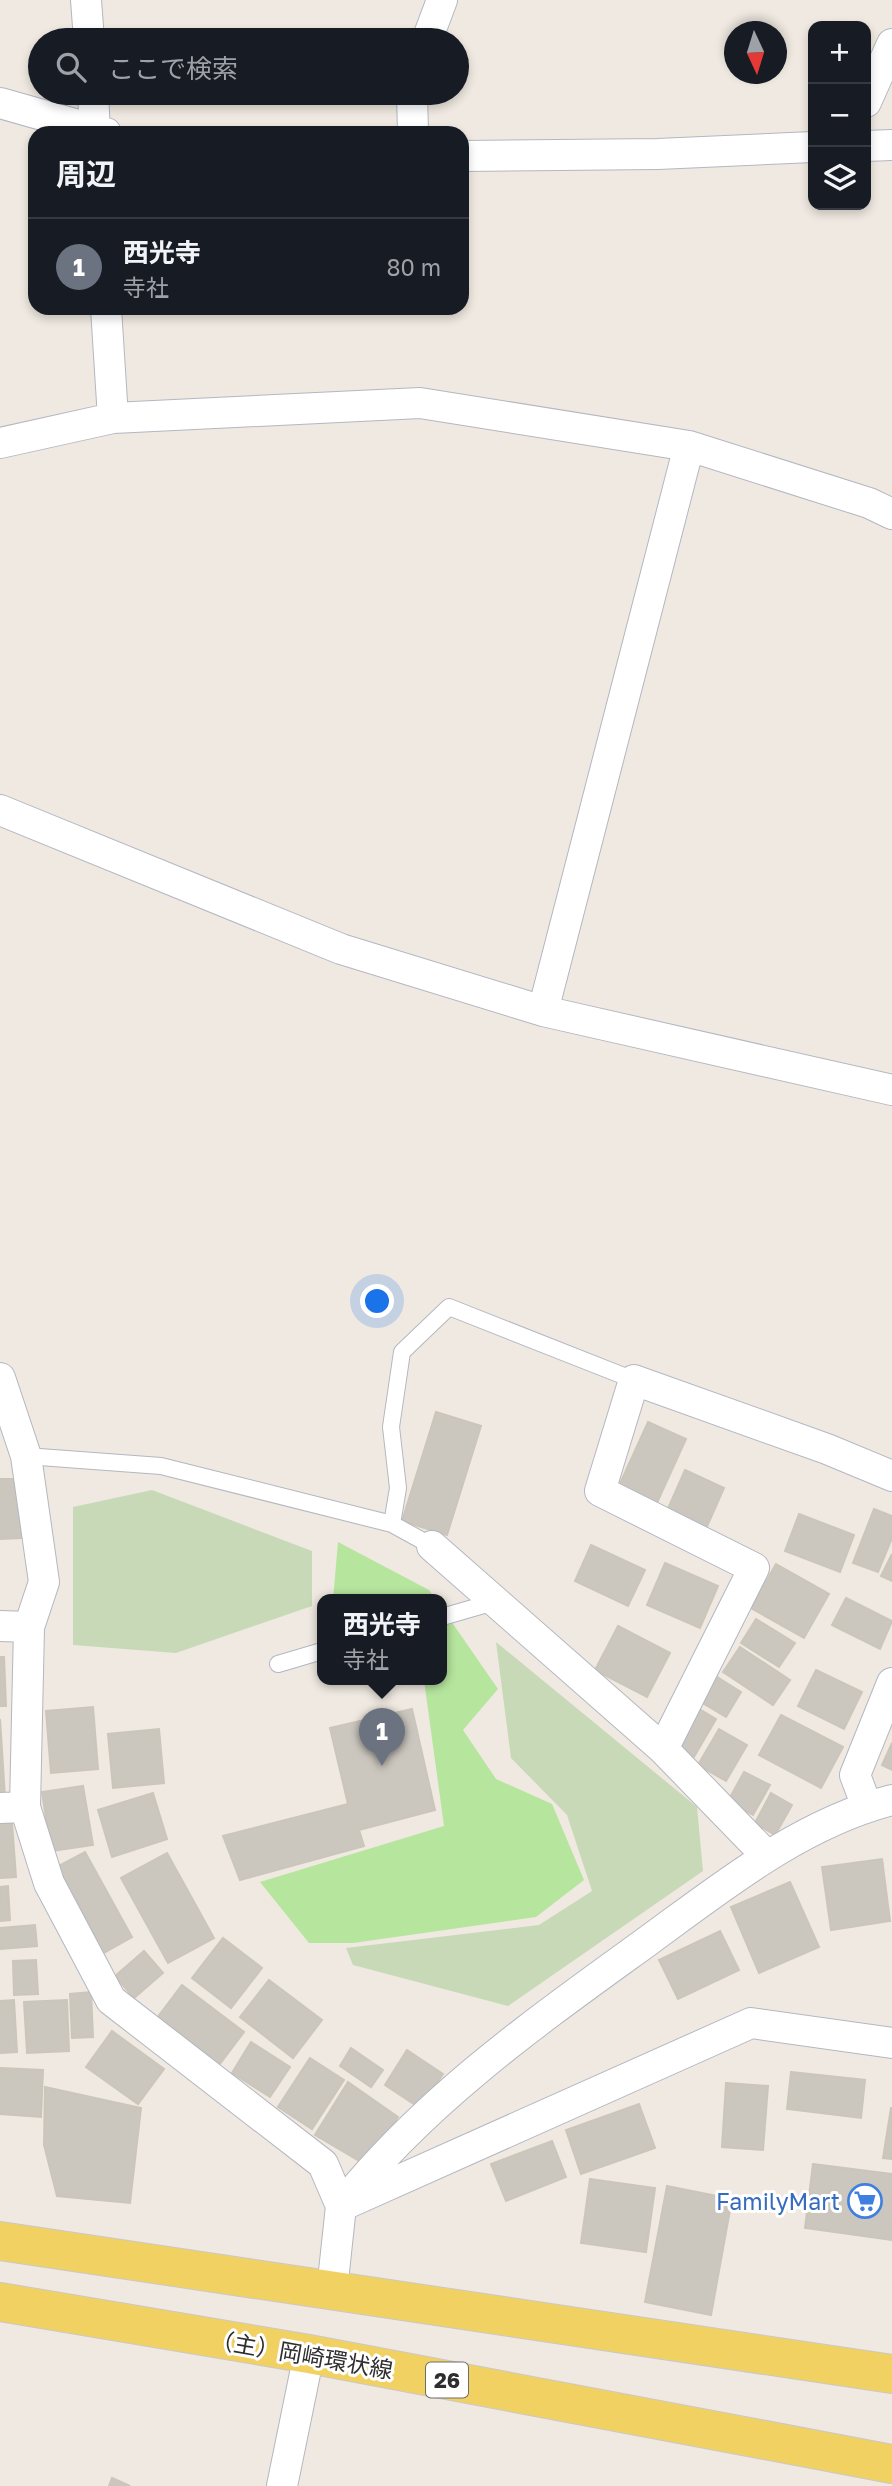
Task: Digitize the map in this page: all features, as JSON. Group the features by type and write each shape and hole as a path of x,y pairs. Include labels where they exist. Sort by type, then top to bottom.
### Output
{"main road":[{"path":"0,2241 892,2374"},
{"name":"（主）岡崎環状線","path":"0,2302 309,2354 892,2464"}],"street":[{"path":"86,0 88,28"},
{"path":"432,28 442,0"},
{"path":"871,91 892,44"},
{"path":"0,103 73,126"},
{"path":"94,105 95,126"},
{"path":"412,105 413,126"},
{"path":"871,146 892,145"},
{"path":"469,156 658,155 808,147"},
{"path":"106,315 113,418"},
{"path":"0,443 113,418 420,402 689,446 869,503 892,514"},
{"path":"543,1012 689,446"},
{"path":"0,810 341,949 543,1012 892,1090"},
{"path":"0,1378 13,1457 44,1582 29,1627 13,1808 111,2000 323,2164 341,2206 332,2290"},
{"path":"663,1748 754,1568 600,1492 634,1380 827,1449 892,1476"},
{"path":"432,1546 663,1748 766,1855"},
{"path":"0,1626 29,1627"},
{"path":"341,2206 418,2120 508,2043 766,1855 879,1803 855,1775 892,1683"},
{"path":"341,2206 751,2023 892,2043"},
{"path":"282,2486 309,2354"}],"lane":[{"path":"392,1524 398,1488 391,1427 402,1352 449,1307 634,1380"},
{"path":"13,1457 161,1466 392,1524 432,1546"},
{"path":"447,1616 494,1602"},
{"path":"278,1664 317,1653"}],"green space":[{"path":"152,1490 312,1551 312,1606 176,1653 73,1645 73,1507"},
{"path":"338,1542 429,1590 432,1594 334,1594"},
{"path":"447,1615 498,1689 463,1730 496,1779 552,1804 584,1880 536,1917 353,1943 309,1943 260,1882 444,1826 425,1685 447,1685"},
{"path":"496,1642 697,1807 703,1871 508,2006 353,1965 346,1948 539,1925 592,1891 567,1815 511,1758"}],"building":[{"path":"436,1412 481,1426 447,1535 402,1521"},
{"path":"648,1422 686,1439 656,1505 618,1488"},
{"path":"685,1470 724,1488 705,1531 666,1513"},
{"path":"0,1479 20,1479 21,1538 0,1539"},
{"path":"874,1509 892,1516 892,1538 878,1572 853,1563"},
{"path":"799,1514 854,1535 840,1572 785,1551"},
{"path":"591,1545 645,1570 628,1606 575,1581"},
{"path":"892,1554 892,1581 881,1576"},
{"path":"665,1563 718,1586 700,1628 647,1605"},
{"path":"776,1564 829,1594 804,1638 751,1608"},
{"path":"846,1598 892,1621 880,1649 832,1625"},
{"path":"756,1619 795,1643 779,1667 741,1643"},
{"path":"618,1626 670,1653 647,1697 595,1670"},
{"path":"740,1647 790,1680 773,1705 723,1672"},
{"path":"0,1657 4,1657 6,1706 0,1706"},
{"path":"816,1670 862,1692 844,1729 798,1706"},
{"path":"714,1675 741,1692 726,1717 699,1701"},
{"path":"93,1707 98,1769 51,1773 46,1711"},
{"path":"696,1707 716,1719 694,1757 674,1746"},
{"path":"412,1709 435,1810 359,1830 364,1846 240,1880 223,1836 348,1804 330,1728"},
{"path":"781,1715 843,1747 821,1788 759,1755"},
{"path":"0,1719 5,1797 0,1797"},
{"path":"159,1729 164,1783 113,1788 108,1734"},
{"path":"719,1729 747,1745 726,1781 698,1765"},
{"path":"892,1743 892,1770 882,1765"},
{"path":"744,1772 770,1785 753,1815 728,1801"},
{"path":"83,1786 93,1845 51,1851 42,1792"},
{"path":"153,1793 167,1839 112,1857 98,1810"},
{"path":"771,1793 792,1805 775,1835 755,1823"},
{"path":"0,1823 12,1823 16,1877 0,1878"},
{"path":"85,1852 132,1937 102,1954 55,1868"},
{"path":"167,1853 214,1938 168,1963 121,1878"},
{"path":"882,1859 890,1921 831,1930 822,1867"},
{"path":"790,1882 819,1947 759,1973 731,1907"},
{"path":"8,1886 10,1920 0,1921 0,1887"},
{"path":"35,1925 37,1946 0,1949 0,1928"},
{"path":"720,1931 739,1970 678,1999 659,1960"},
{"path":"223,1938 262,1968 231,2008 192,1978"},
{"path":"144,1951 163,1973 134,1998 115,1976"},
{"path":"36,1960 38,1994 14,1995 13,1961"},
{"path":"269,1980 322,2020 293,2058 240,2017"},
{"path":"182,1985 244,2032 219,2065 157,2018"},
{"path":"91,1992 93,2037 72,2038 70,1994"},
{"path":"14,2000 17,2052 0,2053 0,2001"},
{"path":"67,2000 69,2051 27,2053 24,2002"},
{"path":"112,2031 164,2069 138,2104 86,2067"},
{"path":"251,2042 290,2067 270,2097 232,2073"},
{"path":"351,2048 383,2070 371,2087 340,2066"},
{"path":"407,2050 443,2074 420,2108 385,2085"},
{"path":"310,2058 344,2080 312,2129 278,2107"},
{"path":"0,2068 43,2070 41,2117 0,2114"},
{"path":"791,2072 865,2080 861,2118 787,2109"},
{"path":"348,2082 398,2117 366,2165 315,2135"},
{"path":"726,2083 768,2086 763,2150 722,2147"},
{"path":"45,2087 141,2108 130,2203 57,2196 44,2145"},
{"path":"639,2104 655,2148 581,2174 566,2130"},
{"path":"892,2108 892,2159 883,2158"},
{"path":"552,2141 566,2177 506,2201 491,2164"},
{"path":"813,2164 892,2174 892,2240 805,2228"},
{"path":"590,2179 655,2188 646,2252 581,2243"},
{"path":"667,2186 732,2199 711,2315 645,2302"},
{"path":"112,2478 130,2486 109,2486"}],"place":[{"name":"西光寺","path":"382,1766"},
{"name":"FamilyMart","path":"865,2201"}]}
